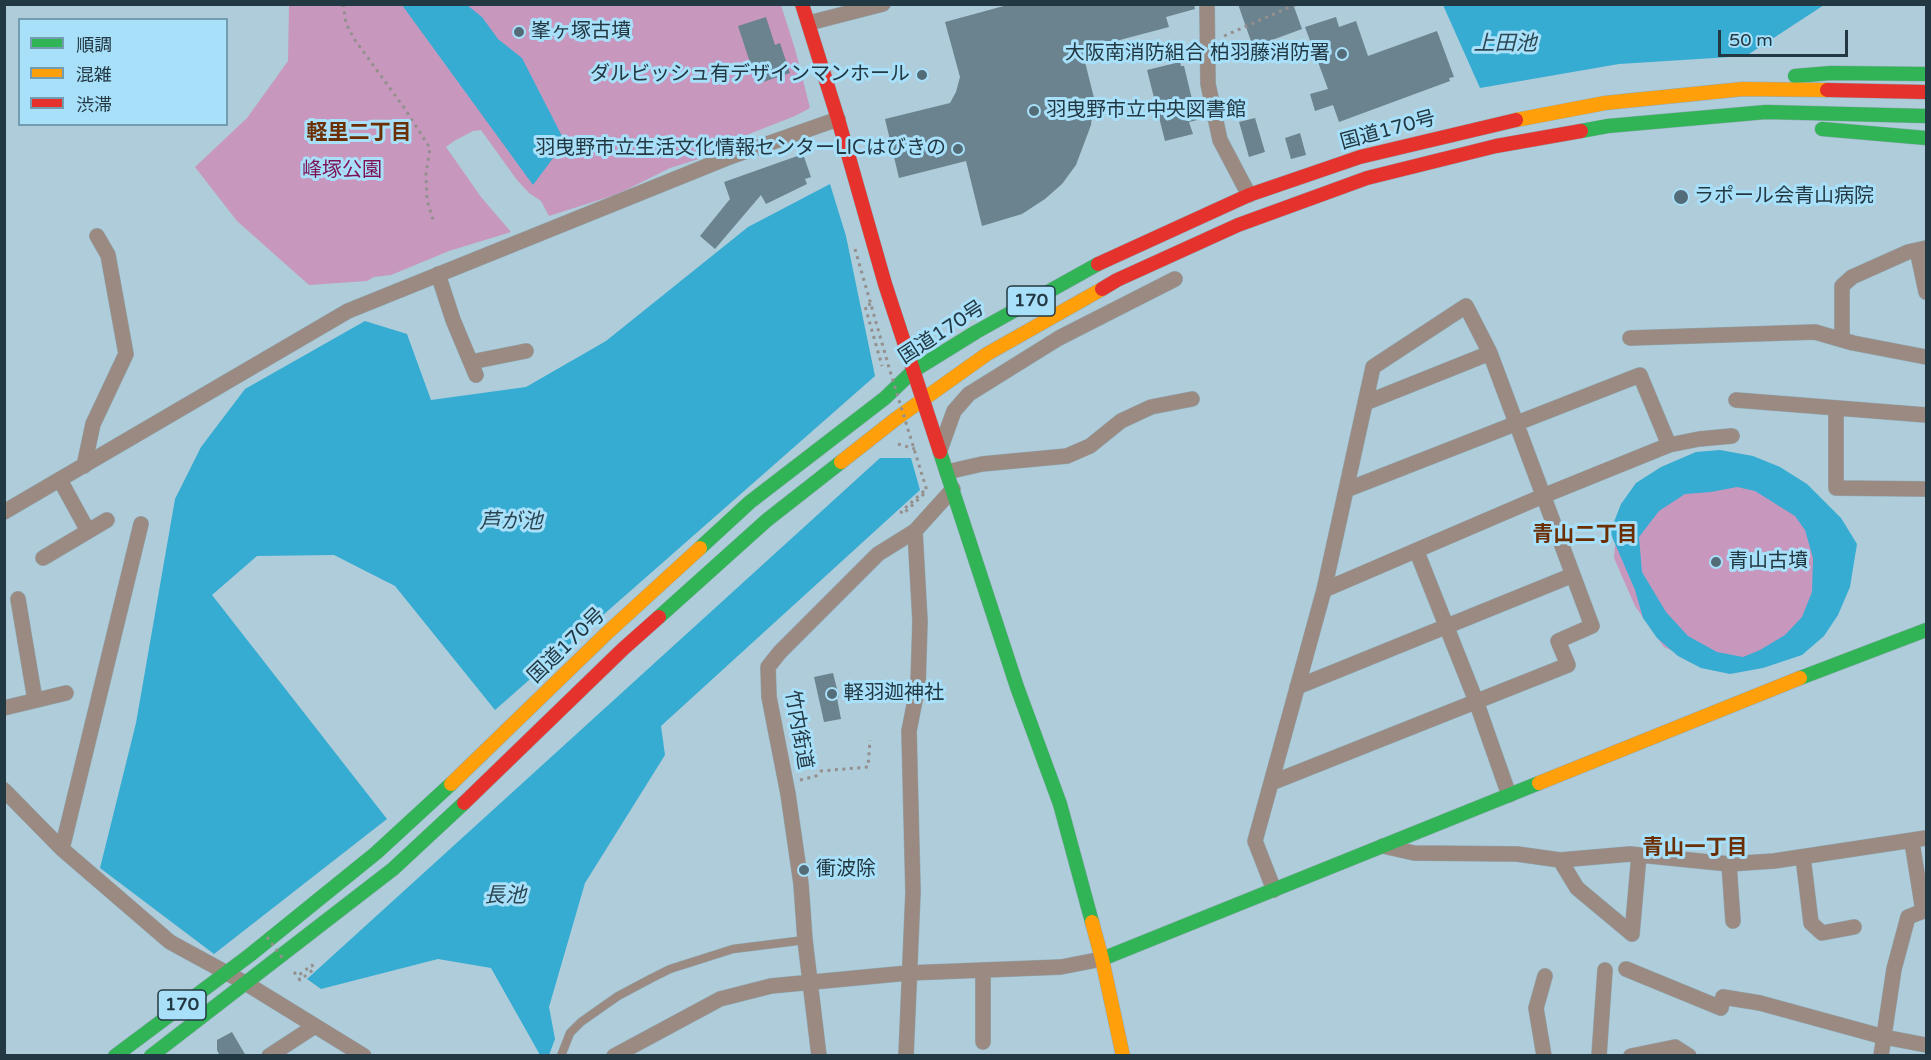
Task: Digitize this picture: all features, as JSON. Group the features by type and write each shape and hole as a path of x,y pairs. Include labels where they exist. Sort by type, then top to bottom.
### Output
{"main road":[{"path":"802,4 913,371 1017,687 1060,804 1102,959 1123,1056"},
{"path":"1743,89 1780,76 1831,73 1926,74"},
{"name":"国道170号","path":"115,1056 250,955 376,853 468,768 607,633 750,502 885,398 913,371 976,332 1105,260 1249,195 1360,157 1492,124 1605,103 1743,89 1926,92"},
{"name":"国道170号","path":"151,1056 279,961 401,861 495,774 623,649 767,520 923,400 987,354 1117,280 1238,225 1367,178 1496,146 1608,126 1766,112 1926,116"},
{"path":"1711,117 1757,126"},
{"path":"1804,129 1926,138"},
{"path":"1102,959 1926,630"}],"street":[{"path":"809,23 883,4"},
{"path":"1207,4 1208,84 1220,140 1249,195"},
{"path":"4,512 348,311 727,158 838,119"},
{"path":"84,466 93,424 126,354 108,255 97,236"},
{"path":"1842,340 1842,286 1852,277 1922,249 1926,291"},
{"path":"438,274 453,320 474,369 526,351"},
{"path":"940,450 954,411 969,394 1059,338 1175,279"},
{"path":"1271,783 1568,665 1558,641 1592,626 1490,353 1466,306 1373,367 1324,590 1255,841 1274,890"},
{"path":"1630,338 1815,332 1842,340 1926,357"},
{"path":"1365,403 1490,353"},
{"path":"1346,490 1640,375 1669,444"},
{"path":"947,472 982,465 1067,456 1090,446 1121,421 1151,407 1192,399"},
{"path":"1736,400 1926,416"},
{"path":"1836,408 1836,488 1926,489"},
{"path":"1324,590 1669,444 1732,436"},
{"path":"60,480 88,531"},
{"name":"竹内街道","path":"819,1056 805,940 801,884 787,786 770,697 768,667 780,652 878,554 915,531 952,489"},
{"path":"43,558 106,520"},
{"path":"62,849 141,524"},
{"path":"906,1056 913,892 909,731 918,685 920,621 915,531"},
{"path":"1417,552 1476,701 1509,795"},
{"path":"1297,687 1573,575"},
{"path":"18,599 36,700"},
{"path":"4,708 66,693"},
{"path":"4,790 62,849 170,942 227,972 364,1056"},
{"path":"1383,846 1414,853 1517,854 1560,860 1630,854 1729,864 1803,857 1919,840 1925,911 1908,917 1894,969 1881,1056"},
{"path":"1560,860 1577,888 1632,934 1639,855"},
{"path":"1803,857 1811,923 1822,933 1854,927"},
{"path":"1729,864 1733,921"},
{"path":"614,1056 720,999 771,986 909,973 1061,967 1102,959"},
{"path":"1626,969 1720,1008 1723,997 1760,1003 1884,1037 1926,1045"},
{"path":"983,970 983,1042"},
{"path":"1599,1056 1605,970"},
{"path":"1544,1056 1536,1008 1545,976"},
{"path":"269,1056 315,1026"},
{"path":"1631,1056 1675,1047 1689,1056"}],"lane":[{"path":"561,1056 570,1033 581,1022 618,996 661,974 732,949 805,940"}],"path":[{"path":"343,4 346,24 355,40 430,148 426,174 427,200 434,223"},
{"path":"1207,43 1297,4"},
{"path":"855,249 926,491"},
{"path":"871,304 865,306 882,366"},
{"path":"909,446 915,449"},
{"path":"926,491 903,514 901,512 926,491"},
{"path":"787,786 801,779 816,776 821,771 868,766 870,740"},
{"path":"267,937 279,961"},
{"path":"312,965 314,969 299,978 312,965"}],"green space":[{"name":"峰塚公園","path":"289,5 781,5 810,108 749,134 711,155 670,168 618,194 549,216 541,201 529,193 517,180 481,130 473,131 446,147 481,197 511,232 449,251 391,275 374,277 367,281 309,285 237,221 195,167 247,118 288,61"},
{"path":"1758,480 1814,533 1817,612 1788,642 1749,657 1704,665 1664,647 1635,606 1614,558 1617,526 1649,497"}],"water":[{"path":"402,5 467,5 482,17 498,39 522,58 565,142 533,185"},
{"name":"上田池","path":"1443,5 1824,5 1746,56 1619,64 1480,88"},
{"name":"芦が池","path":"830,184 846,236 875,376 495,710 395,586 334,555 257,556 212,595 387,819 214,954 100,868 136,723 175,499 201,447 245,389 365,321 407,334 431,400 526,387 606,341 748,227"},
{"path":"1720,450 1753,456 1780,467 1807,484 1841,518 1857,544 1850,587 1838,615 1824,636 1802,655 1763,668 1730,674 1701,668 1678,656 1657,638 1643,618 1635,590 1610,532 1621,504 1636,483 1661,467 1696,452","holes":["1737,487 1755,491 1795,516 1805,530 1813,558 1812,592 1802,617 1785,635 1743,657 1717,652 1688,636 1666,612 1642,572 1639,537 1659,511 1685,494"]},
{"name":"長池","path":"880,458 911,458 920,490 661,726 665,755 585,883 549,1007 555,1039 549,1055 540,1055 491,968 438,959 321,989 307,979"}],"building":[{"path":"1011,4 1194,4 1195,9 1166,17 1169,27 1082,50 1094,98 1091,125 1076,165 1062,184 1022,214 982,226 966,161 899,178 885,119 950,103 960,77 945,22"},
{"path":"1238,4 1293,4 1302,29 1253,47"},
{"path":"766,17 775,45 780,43 790,73 757,84 738,26"},
{"path":"1336,17 1339,27 1356,21 1368,56 1437,31 1454,77 1449,78 1450,81 1339,122 1333,105 1315,111 1310,94 1328,89 1305,27"},
{"path":"1180,62 1181,66 1184,66 1197,120 1189,122 1193,134 1165,141 1147,70"},
{"path":"1255,118 1265,152 1249,157 1239,122"},
{"path":"1300,133 1306,155 1291,159 1285,138"},
{"path":"803,154 811,177 805,179 807,184 766,204 761,195 715,249 700,236 730,199 724,182"},
{"path":"833,673 841,719 824,722 814,677"},
{"path":"232,1032 246,1056 220,1056 217,1050 217,1040"}],"traffic: fast":[{"path":"1795,76 1831,73 1926,74"},
{"path":"1581,131 1608,126 1766,112 1926,116"},
{"path":"1822,129 1926,138"},
{"path":"700,548 750,502 885,398 913,371 976,332 1098,264"},
{"path":"940,452 1017,687 1060,804 1092,922"},
{"path":"659,617 767,520 841,462"},
{"path":"1800,678 1926,630"},
{"path":"1102,959 1539,783"},
{"path":"115,1056 250,955 376,853 451,784"},
{"path":"151,1056 393,869 464,803"}],"traffic: slow":[{"path":"1516,120 1605,103 1743,89 1827,90"},
{"path":"841,462 897,418 987,354 1102,289"},
{"path":"451,784 607,633 700,548"},
{"path":"1539,783 1800,678"},
{"path":"1092,922 1123,1056"}],"traffic: jam":[{"path":"802,4 838,119 885,284 940,452"},
{"path":"1827,90 1926,92"},
{"path":"1098,264 1249,195 1360,157 1516,120"},
{"path":"1102,289 1238,225 1367,178 1496,146 1581,131"},
{"path":"464,803 659,617"}],"place":[{"name":"峯ヶ塚古墳","path":"519,32"},
{"name":"大阪南消防組合 柏羽藤消防署","path":"1342,54"},
{"name":"ダルビッシュ有デザインマンホール","path":"922,75"},
{"name":"羽曳野市立中央図書館","path":"1034,111"},
{"name":"羽曳野市立生活文化情報センターLICはびきの","path":"958,149"},
{"name":"ラポール会青山病院","path":"1681,197"},
{"name":"青山古墳","path":"1716,562"},
{"name":"軽羽迦神社","path":"832,694"},
{"name":"衝波除","path":"804,870"}],"district":[{"name":"軽里二丁目","path":"359,133"},
{"name":"青山二丁目","path":"1585,535"},
{"name":"青山一丁目","path":"1695,848"}]}
